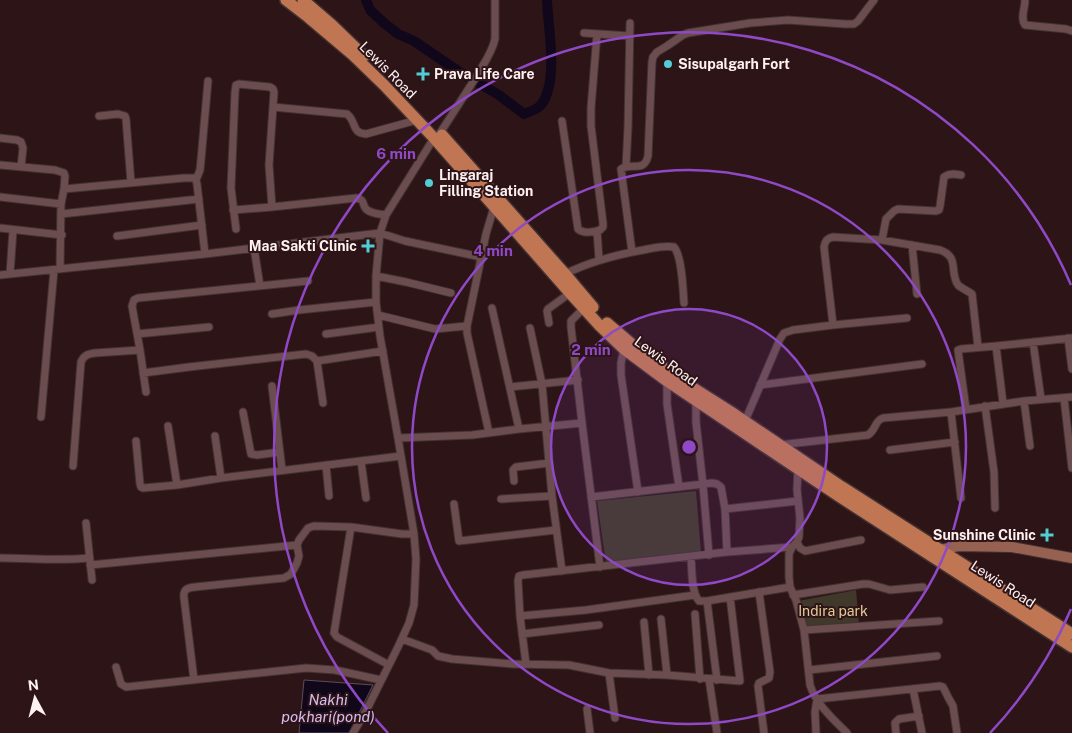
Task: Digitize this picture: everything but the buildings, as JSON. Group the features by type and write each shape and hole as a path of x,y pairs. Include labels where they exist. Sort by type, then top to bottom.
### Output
{"main road":[{"name":"Lewis Road","path":"286,0 310,6 366,58 565,274 611,327 642,353 745,421 840,491 1056,630 1072,647"},
{"name":"Lewis Road","path":"310,6 353,55 417,120 437,136"},
{"name":"Lewis Road","path":"471,174 494,207 600,326 624,349 696,401 798,468 940,550 971,575"},
{"name":"Lewis Road","path":"1056,630 1072,634"}],"street":[{"path":"353,733 402,639 414,605 416,559 414,534 376,302 376,276 380,234 386,215 468,91 494,45 495,0"},
{"path":"632,252 621,169 626,166 641,166 647,161 652,62 657,52 688,33 723,27 788,20 854,24 874,0"},
{"path":"1025,0 1022,18 1026,25 1072,31"},
{"path":"626,166 630,82 630,23"},
{"path":"584,33 630,36"},
{"path":"562,121 577,226 580,231 597,231 602,229 603,223 591,117 597,34"},
{"path":"205,254 196,180 200,170 208,81"},
{"path":"236,228 233,210 232,171 235,92 236,85 239,84 270,87 274,92 269,165 272,207"},
{"path":"273,107 347,114 355,130 360,134 417,120"},
{"path":"99,116 118,114 125,116 131,183"},
{"path":"0,138 21,142 23,148 21,167"},
{"path":"0,165 55,170 64,173 65,176 61,204 62,235 41,416"},
{"path":"882,240 886,219 889,214 898,209 939,210 944,177 950,174 961,175"},
{"path":"64,189 189,178 196,180"},
{"path":"0,197 61,204"},
{"path":"233,210 356,198 363,201 367,210 372,213 386,215"},
{"path":"61,214 199,199"},
{"path":"489,433 467,326 486,234 494,207"},
{"path":"117,236 202,225"},
{"path":"0,228 62,235"},
{"path":"10,274 13,230"},
{"path":"597,231 599,260"},
{"path":"0,275 380,234 481,258"},
{"path":"833,325 825,242 832,237 882,240 940,250 950,256 954,274 959,285 972,294 978,347"},
{"path":"565,274 599,260 663,246 674,247 679,258 684,304"},
{"path":"912,246 917,294"},
{"path":"254,248 260,286"},
{"path":"376,276 451,293"},
{"path":"146,392 132,306 134,300 138,298 308,281"},
{"path":"549,323 548,309 570,293"},
{"path":"272,314 376,302"},
{"path":"492,308 519,428"},
{"path":"584,308 571,322 571,327 600,566"},
{"path":"378,315 435,329 467,326"},
{"path":"745,421 784,333 793,330 833,325 907,318"},
{"path":"136,334 209,327"},
{"path":"326,334 379,327"},
{"path":"530,328 542,384 552,496 562,571"},
{"path":"966,409 958,350 961,348 1070,338 1072,368"},
{"path":"1033,342 1041,399"},
{"path":"996,346 1003,403"},
{"path":"624,349 620,363 638,492"},
{"path":"73,466 81,362 83,357 95,353 140,350"},
{"path":"317,361 383,351"},
{"path":"143,373 189,366 306,354 312,356 317,361 323,403"},
{"path":"760,385 922,364"},
{"path":"510,387 578,380"},
{"path":"667,381 668,404 679,487"},
{"path":"272,386 282,470"},
{"path":"778,445 868,435 874,430 877,422 883,418 951,412 1003,403 1068,397 1072,468"},
{"path":"696,401 696,422 704,484 709,555"},
{"path":"1024,401 1030,446"},
{"path":"985,406 994,472 995,508"},
{"path":"243,412 251,454 280,452"},
{"path":"951,412 961,498"},
{"path":"398,438 472,435 519,428 582,423"},
{"path":"168,426 177,485"},
{"path":"215,436 221,478"},
{"path":"136,441 141,487 143,488 401,456"},
{"path":"890,450 955,442"},
{"path":"361,461 366,498"},
{"path":"514,481 513,470 516,467 549,463"},
{"path":"326,465 329,496"},
{"path":"798,468 799,537 794,544 788,562 790,587 796,600 804,630 812,693 847,733"},
{"path":"592,497 717,484 721,487 725,509 727,552"},
{"path":"501,499 552,496"},
{"path":"725,509 798,501"},
{"path":"454,504 459,541 556,530"},
{"path":"86,523 92,580"},
{"path":"194,680 184,598 184,591 186,589 195,586 284,578 294,570 299,556 297,545 303,534 308,528 314,526 351,527 414,534"},
{"path":"351,527 334,633 337,637 389,665"},
{"path":"526,664 520,616 519,576 794,544 802,550 809,551 861,540"},
{"path":"0,558 76,559 90,561 297,545"},
{"path":"940,550 958,546 1012,547 1072,558"},
{"path":"691,557 695,595 699,600 707,601 790,587"},
{"path":"793,595 862,584 890,590 923,587"},
{"path":"758,592 770,672 769,678 759,683 758,686 764,733"},
{"path":"520,616 586,610 695,595"},
{"path":"402,639 432,650 438,656 452,659 569,665 608,673 667,675 740,681 730,597"},
{"path":"707,601 717,733"},
{"path":"695,614 700,679"},
{"path":"661,620 667,675"},
{"path":"804,630 939,621"},
{"path":"644,622 649,675"},
{"path":"522,634 599,625"},
{"path":"809,670 937,656"},
{"path":"116,667 120,684 126,687 306,668 335,670 381,680"},
{"path":"608,673 615,718"},
{"path":"817,700 936,686 944,687 953,706 957,733"},
{"path":"913,689 922,733"},
{"path":"816,733 815,712 817,700"},
{"path":"586,709 590,733"},
{"path":"896,733 895,723 899,719 919,716"}],"green space":[{"path":"696,491 701,553 606,563 597,501"},
{"name":"Indira park","path":"856,590 859,625 806,630 798,601"}],"water":[{"name":"Nakhi pokhari(pond)","path":"304,680 373,685 349,733 299,733"}],"waterway":[{"path":"366,0 370,10 398,34 414,41 458,71 499,95 524,114 541,105 550,83 551,54 547,0"}],"place":[{"name":"Sisupalgarh Fort","path":"668,64"},
{"name":"Prava Life Care","path":"423,74"},
{"name":"Lingaraj Filling Station","path":"429,183"},
{"name":"Maa Sakti Clinic","path":"368,246"},
{"name":"Sunshine Clinic","path":"1047,535"}]}
